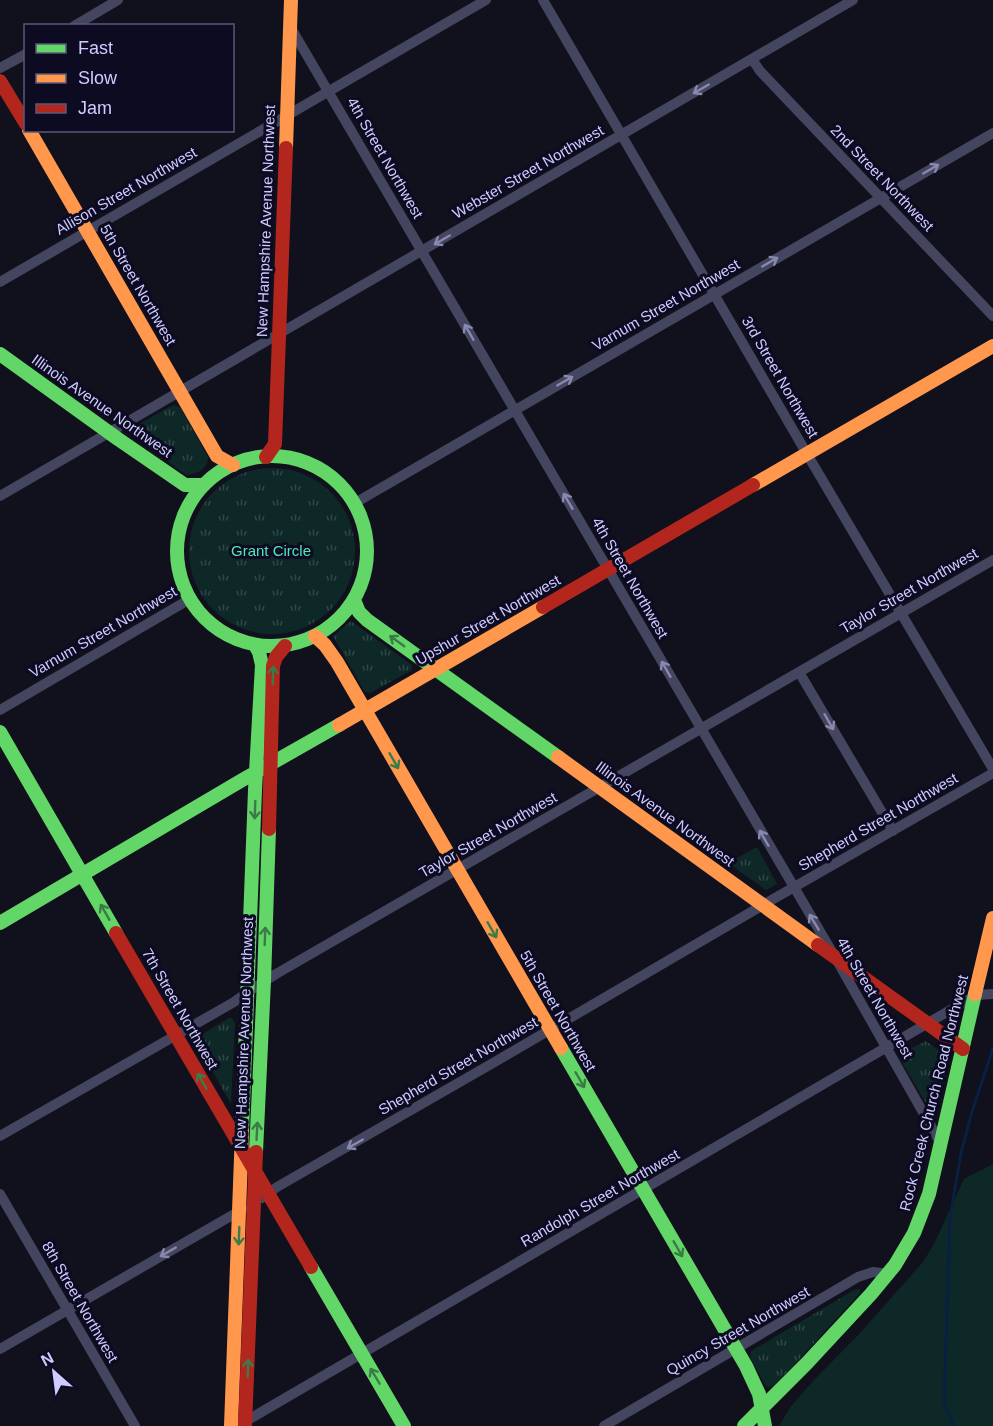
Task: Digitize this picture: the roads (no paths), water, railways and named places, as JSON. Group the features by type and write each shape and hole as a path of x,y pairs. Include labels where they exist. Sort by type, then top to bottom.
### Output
{"street":[{"path":"77,24 118,0"},
{"name":"Allison Street Northwest","path":"0,282 486,0"},
{"name":"3rd Street Northwest","path":"543,0 993,771"},
{"name":"Webster Street Northwest","path":"0,496 853,0"},
{"name":"New Hampshire Avenue Northwest","path":"266,457 274,444 291,28 290,1"},
{"name":"4th Street Northwest","path":"291,28 835,957 941,1144"},
{"path":"0,68 24,55"},
{"name":"2nd Street Northwest","path":"752,59 767,78 993,316"},
{"path":"0,81 24,121"},
{"name":"5th Street Northwest","path":"30,132 218,456 233,465"},
{"name":"Varnum Street Northwest","path":"355,503 993,133"},
{"name":"Upshur Street Northwest","path":"0,923 256,772 993,346"},
{"name":"Illinois Avenue Northwest","path":"0,354 185,485"},
{"path":"274,444 286,457"},
{"path":"217,475 218,456"},
{"path":"266,457 286,457 311,464 328,474 343,487 355,503 364,527 368,552 364,577 354,600 339,619 315,636 285,645 255,645 232,638 216,628 201,615 190,599 180,573 177,551 180,529 189,505 204,485 233,465 249,459 266,457"},
{"path":"189,505 185,485 204,485"},
{"name":"Taylor Street Northwest","path":"0,1136 993,560"},
{"name":"Varnum Street Northwest","path":"0,710 190,599"},
{"name":"Illinois Avenue Northwest","path":"354,600 359,612 367,620 963,1049"},
{"name":"5th Street Northwest","path":"315,636 330,651 365,710 736,1349 755,1385 765,1426"},
{"name":"New Hampshire Avenue Northwest","path":"231,1426 262,665 255,645"},
{"name":"New Hampshire Avenue Northwest","path":"243,1425 264,981 273,666 276,657 285,645"},
{"path":"799,672 893,831"},
{"name":"7th Street Northwest","path":"0,732 404,1426"},
{"name":"Shepherd Street Northwest","path":"0,1349 993,771"},
{"name":"Rock Creek Church Road Northwest","path":"744,1426 890,1274 908,1247 929,1194 993,918"},
{"path":"976,995 993,994"},
{"name":"Randolph Street Northwest","path":"243,1425 976,995"},
{"name":"8th Street Northwest","path":"0,1194 135,1426"},
{"name":"Quincy Street Northwest","path":"604,1426 858,1277 873,1272 890,1274"}],"waterway":[{"path":"954,1426 944,1404 950,1218 961,1153 993,1048"}],"park label":[{"name":"Grant Circle","path":"271,551"}]}
